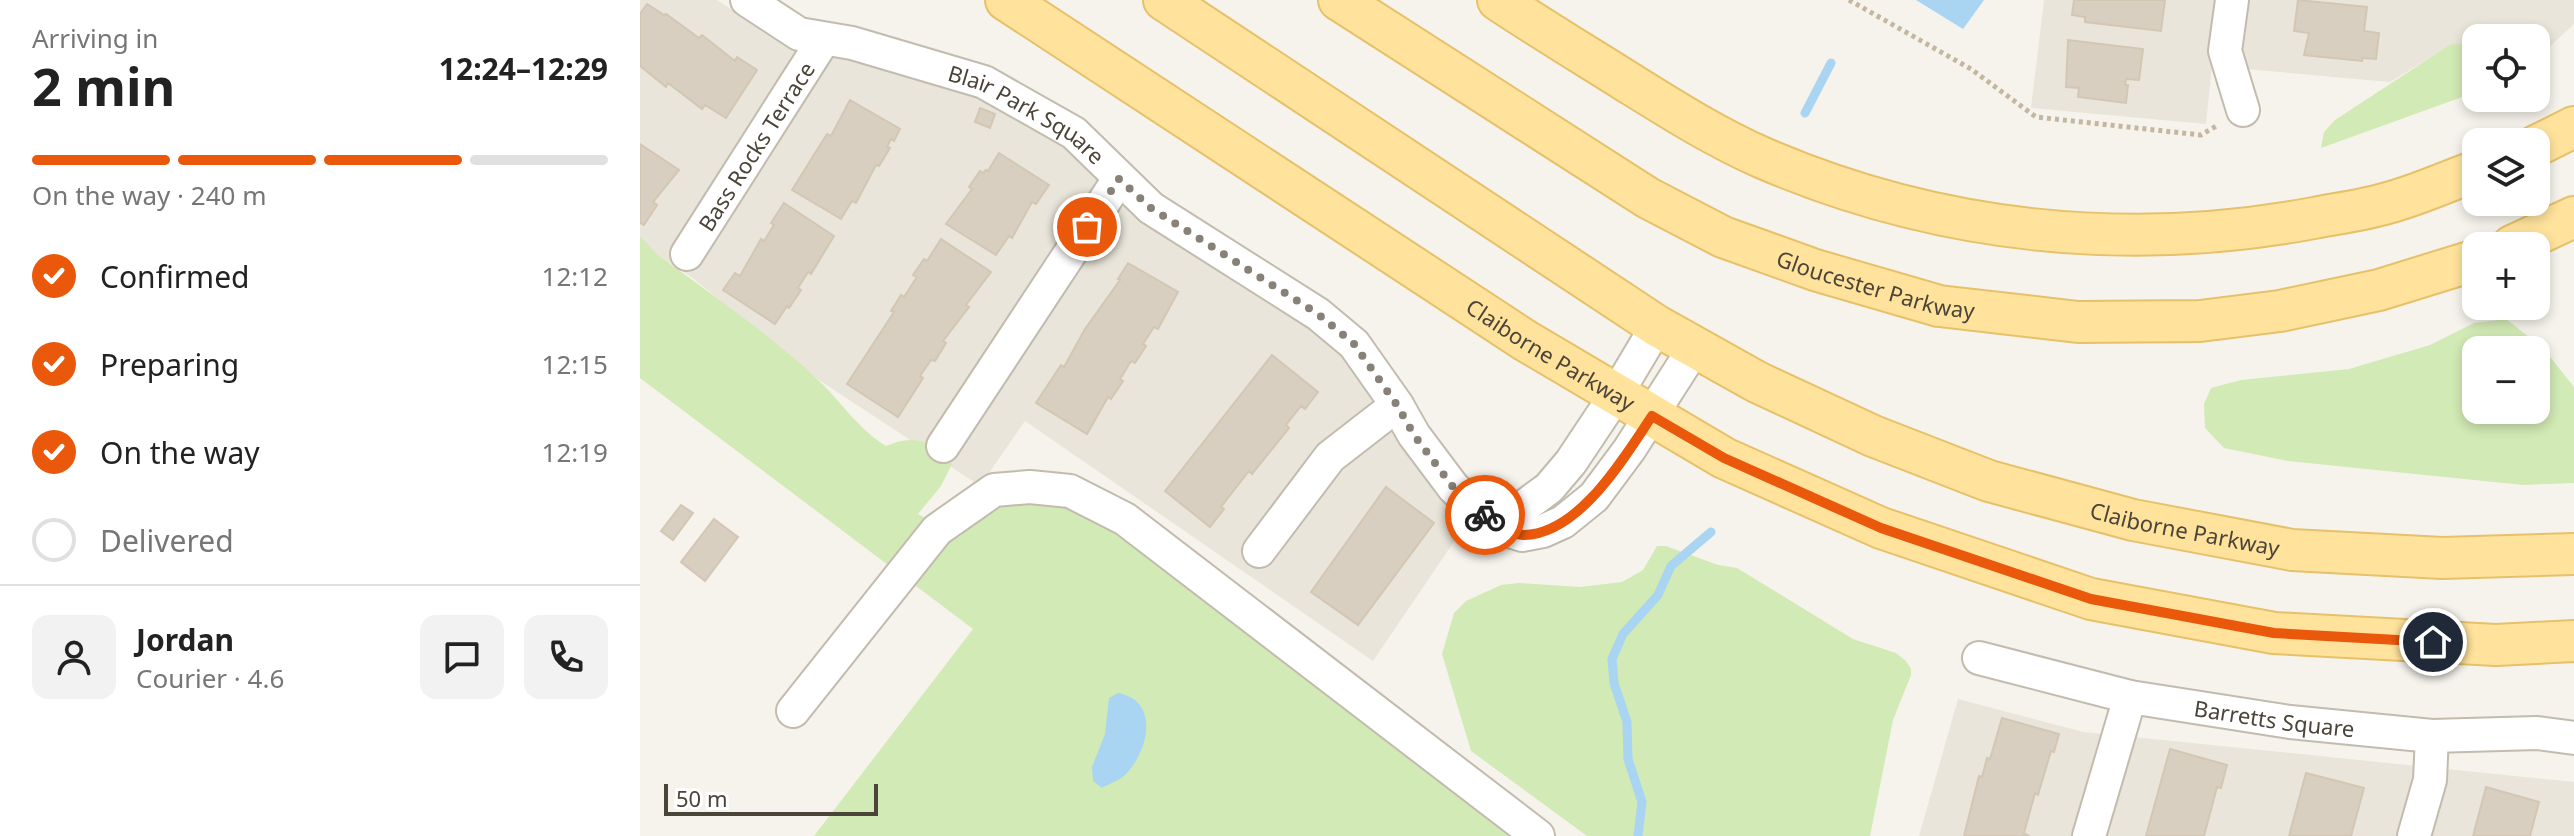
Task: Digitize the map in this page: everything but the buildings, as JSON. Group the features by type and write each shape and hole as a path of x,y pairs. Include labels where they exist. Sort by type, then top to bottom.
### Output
{"main road":[{"name":"Claiborne Parkway","path":"1006,0 1526,341 1724,458 1881,528 2091,599 2274,633 2496,645 2574,641"},
{"name":"Claiborne Parkway","path":"1164,0 1657,326 1757,382 1873,436 1989,481 2133,520 2292,550 2442,558 2574,554"},
{"name":"Gloucester Parkway","path":"1339,0 1648,198 1723,237 1815,270 1939,306 2078,322 2200,321 2280,311 2379,290 2462,264"},
{"path":"1498,0 1696,125 1761,157 1819,180 1925,213 2013,227 2101,235 2189,234 2276,225 2389,203 2462,176"},
{"path":"2550,139 2574,127"},
{"path":"2542,232 2574,217"}],"street":[{"name":"Blair Park Square","path":"747,0 799,34 852,43 984,82 1074,133 1151,208 1330,324 1354,344 1414,435 1453,487 1472,506 1504,529"},
{"path":"2232,0 2225,51 2243,110"},
{"name":"Bass Rocks Terrace","path":"687,254 824,39"},
{"path":"943,446 1119,179"},
{"path":"1657,326 1571,462 1549,488 1526,505 1504,529 1522,535 1543,531 1563,522 1594,497 1652,416 1695,347"},
{"path":"1259,551 1330,457 1397,405"},
{"path":"793,711 937,530 994,490 1030,487 1070,491 1125,519 1538,836"},
{"name":"Barretts Square","path":"1979,658 2130,697 2290,722 2432,736 2537,733 2574,738"},
{"path":"2089,836 2130,697"},
{"path":"2414,836 2430,780 2432,736"}],"path":[{"path":"1849,0 1971,69 2036,117 2201,135 2243,110"}],"shaded area":[{"path":"640,0 717,0 770,34 969,94 1009,112 1077,156 1334,343 1357,367 1437,496 1466,524 1373,661 1025,421 980,486 819,380 690,276 657,255 640,237"},
{"path":"2044,0 2574,0 2574,24 2550,46 2550,24 2462,24 2462,45 2451,45 2390,82 2212,66 2206,124 2031,108"},
{"path":"1958,699 2084,732 2574,782 2574,836 1919,836"}],"green space":[{"path":"2451,44 2462,44 2462,97 2321,148 2324,132 2335,120"},
{"path":"640,237 659,256 798,362 876,439 886,446 914,440 938,449 952,464 941,486 918,514 960,537 970,522 1005,502 1047,497 1114,524 1532,836 814,836 973,629 640,378"},
{"path":"2498,320 2507,320 2528,336 2462,336 2462,424 2550,424 2550,357 2574,387 2574,483 2523,485 2288,461 2224,448 2205,428 2204,404 2211,388 2241,380 2349,369 2430,345 2474,323"},
{"path":"1657,546 1737,568 1853,639 1896,653 1906,661 1911,675 1893,720 1870,836 1587,836 1471,751 1442,654 1454,613 1466,601 1501,585 1520,583 1580,587 1622,582 1643,570"}],"water":[{"path":"1916,0 1984,0 1963,29"},
{"path":"1118,693 1132,698 1140,706 1145,716 1144,741 1140,754 1125,775 1102,788 1093,781 1092,767 1105,734 1109,698"}],"waterway":[{"path":"1805,113 1831,63"},
{"path":"1638,836 1642,802 1628,759 1627,722 1614,683 1612,659 1623,634 1658,595 1671,566 1711,532"}],"way so far":[{"path":"1087,227 1119,179 1151,208 1318,314 1354,344 1414,435 1453,487 1485,515"}],"route":[{"path":"1485,515 1504,529 1522,535 1543,531 1563,522 1594,497 1652,416 1724,458 1881,528 2091,599 2274,633 2433,642"}]}
